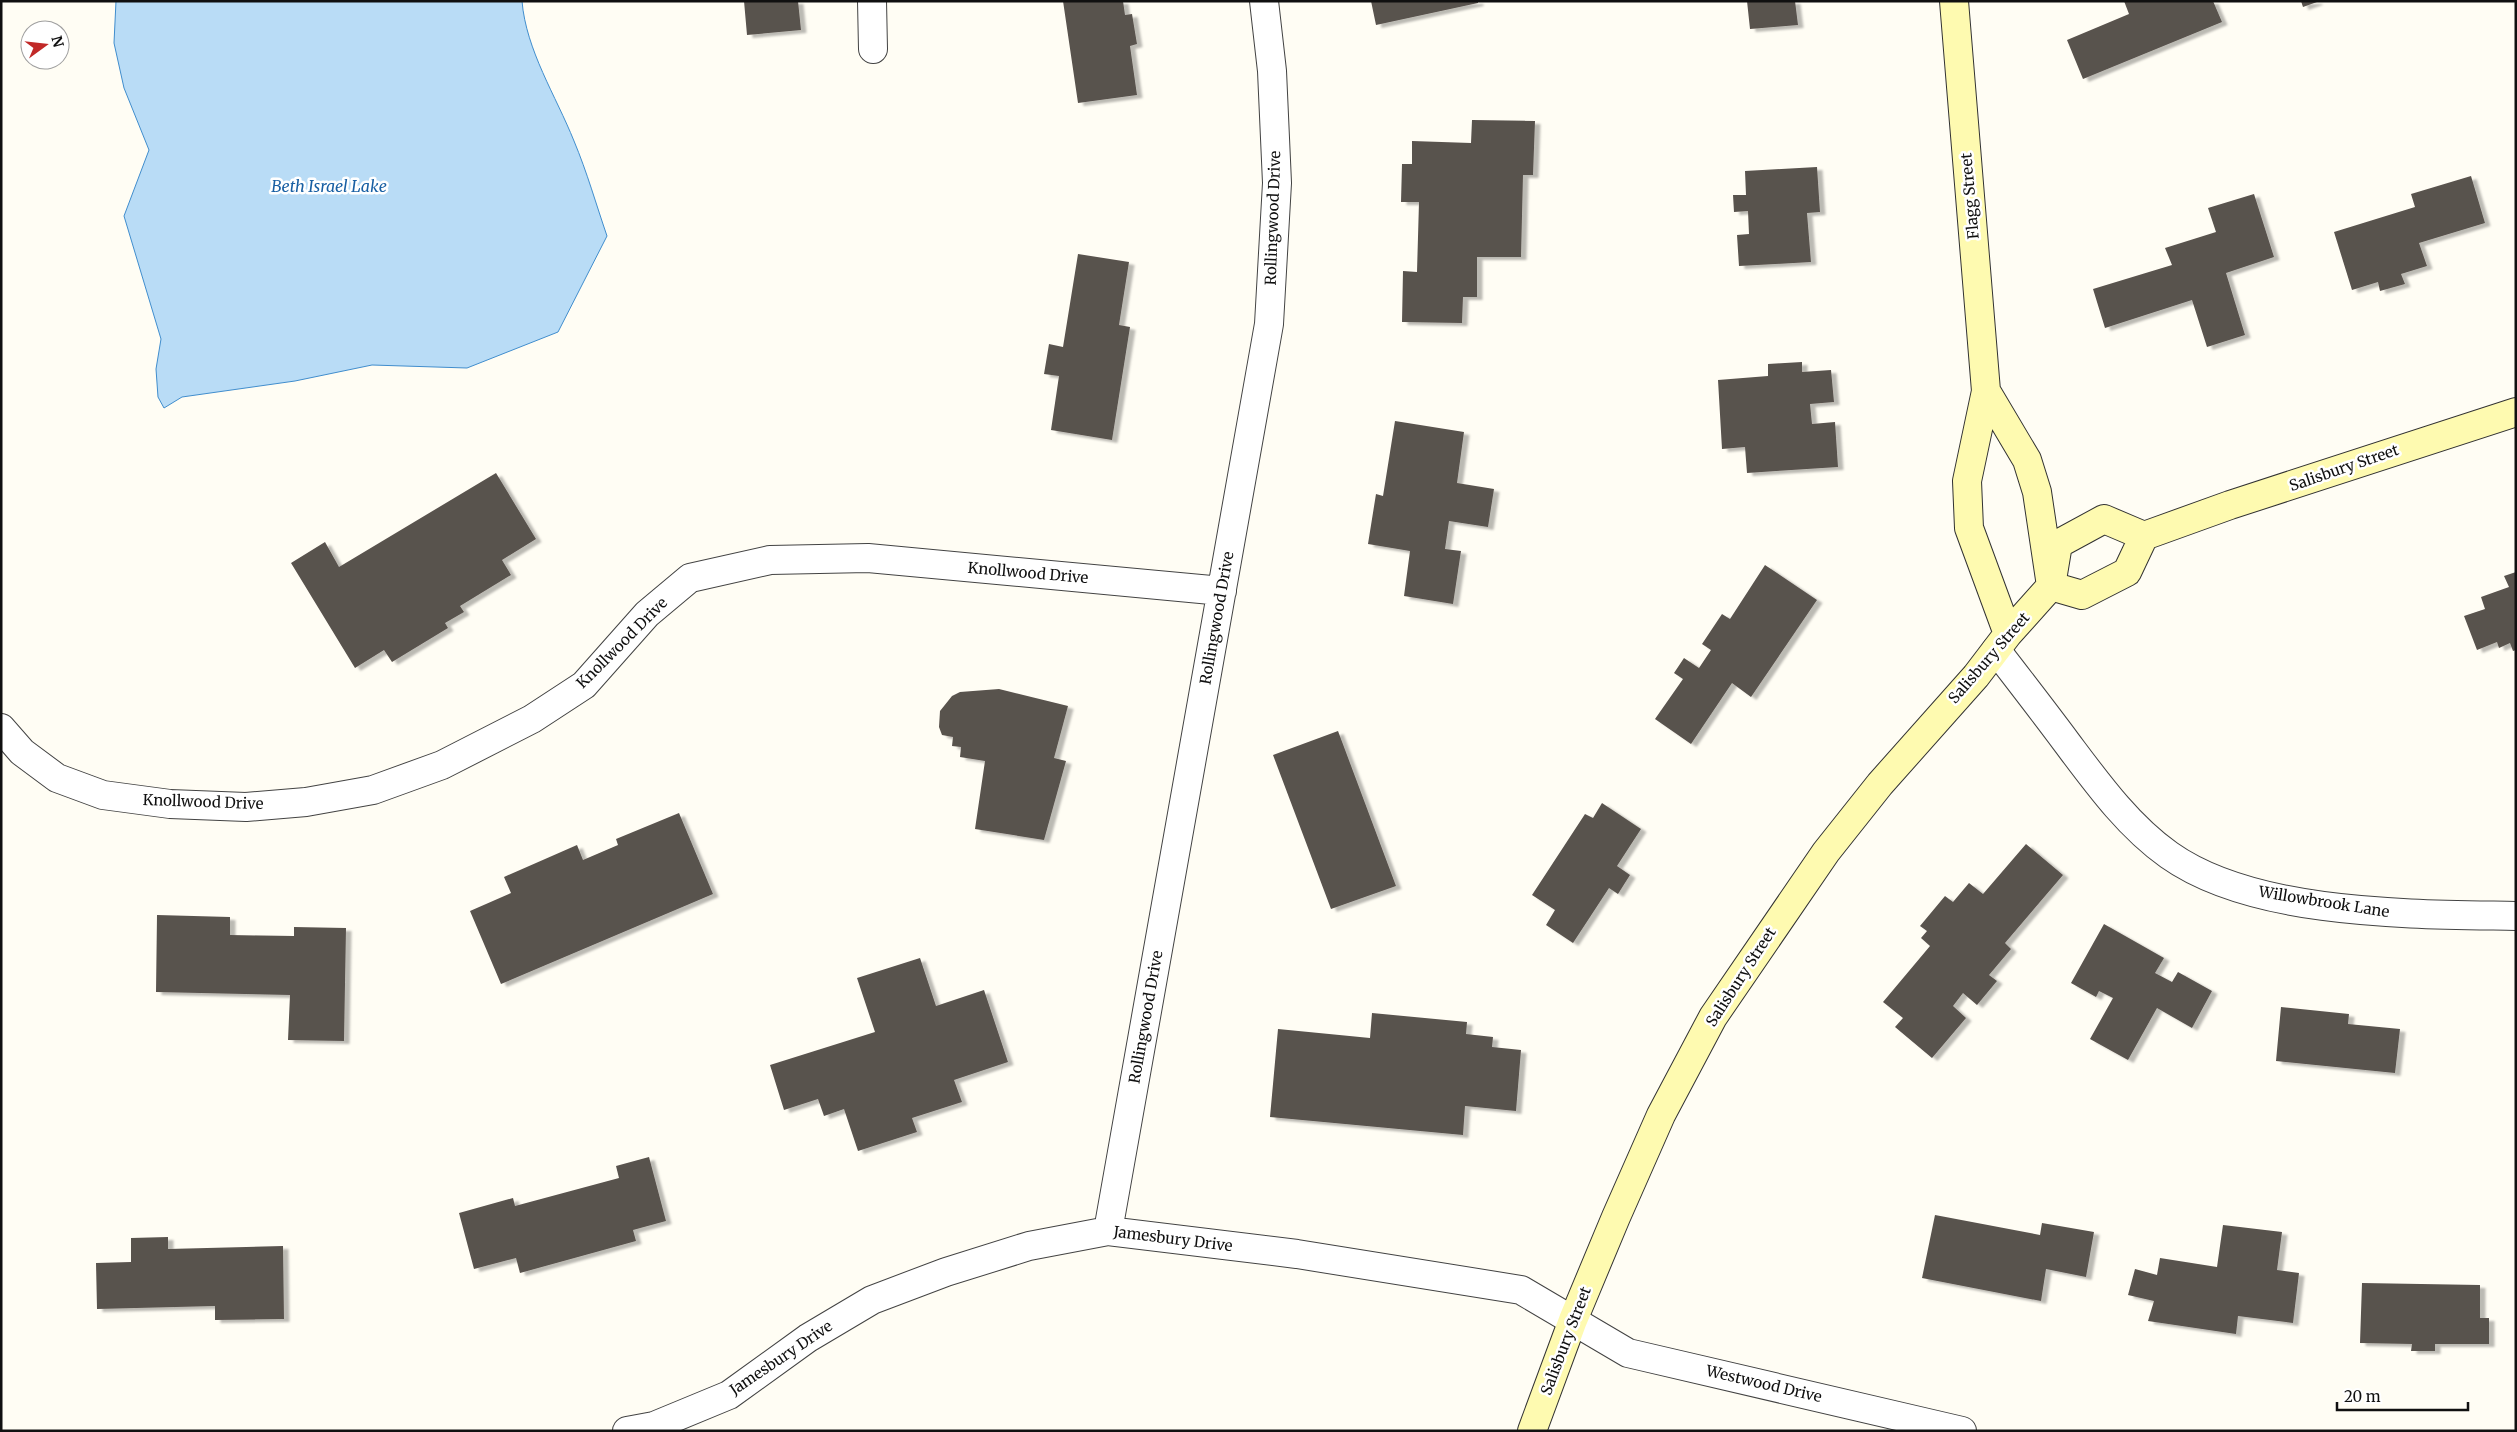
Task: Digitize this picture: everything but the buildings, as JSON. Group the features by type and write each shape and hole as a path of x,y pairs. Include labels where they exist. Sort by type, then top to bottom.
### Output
{"main road":[{"name":"Flagg Street","path":"1954,1 1986,391 1967,480 1969,528 2002,642"},
{"name":"Flagg Street","path":"1986,391 2027,460 2037,492 2051,586"},
{"name":"Salisbury Street","path":"2144,536 2230,505 2516,412"},
{"path":"2104,519 2144,536 2127,572 2082,595 2051,586 2058,544 2104,519"},
{"name":"Salisbury Street","path":"1532,1431 1573,1320 1661,1115 1713,1017 1826,852 1880,784 1976,676 2002,642 2051,586"}],"street":[{"path":"872,1 873,49"},
{"name":"Rollingwood Drive","path":"1108,1231 1269,324 1277,184 1272,71 1264,1"},
{"name":"Knollwood Drive","path":"1,728 22,752 57,778 103,795 170,804 227,806 306,802 373,790 442,765 524,723 584,685 647,614 690,578 770,560 868,558 1222,591"},
{"name":"Willowbrook Lane","path":"2002,642 2104,792 2147,837 2170,856 2196,870 2253,891 2332,906 2386,913 2516,916"},
{"name":"Jamesbury Drive","path":"627,1431 654,1426 729,1395 808,1338 872,1300 946,1272 1029,1246 1108,1231 1297,1254 1520,1290 1573,1320"},
{"name":"Westwood Drive","path":"1573,1320 1628,1353 1962,1431"}],"water":[{"name":"Beth Israel Lake","path":"116,1 522,1 529,37 535,55 579,153 607,236 558,332 467,368 372,365 295,381 182,397 164,408 158,397 156,369 161,339 124,216 149,150 124,88 114,43"}]}
